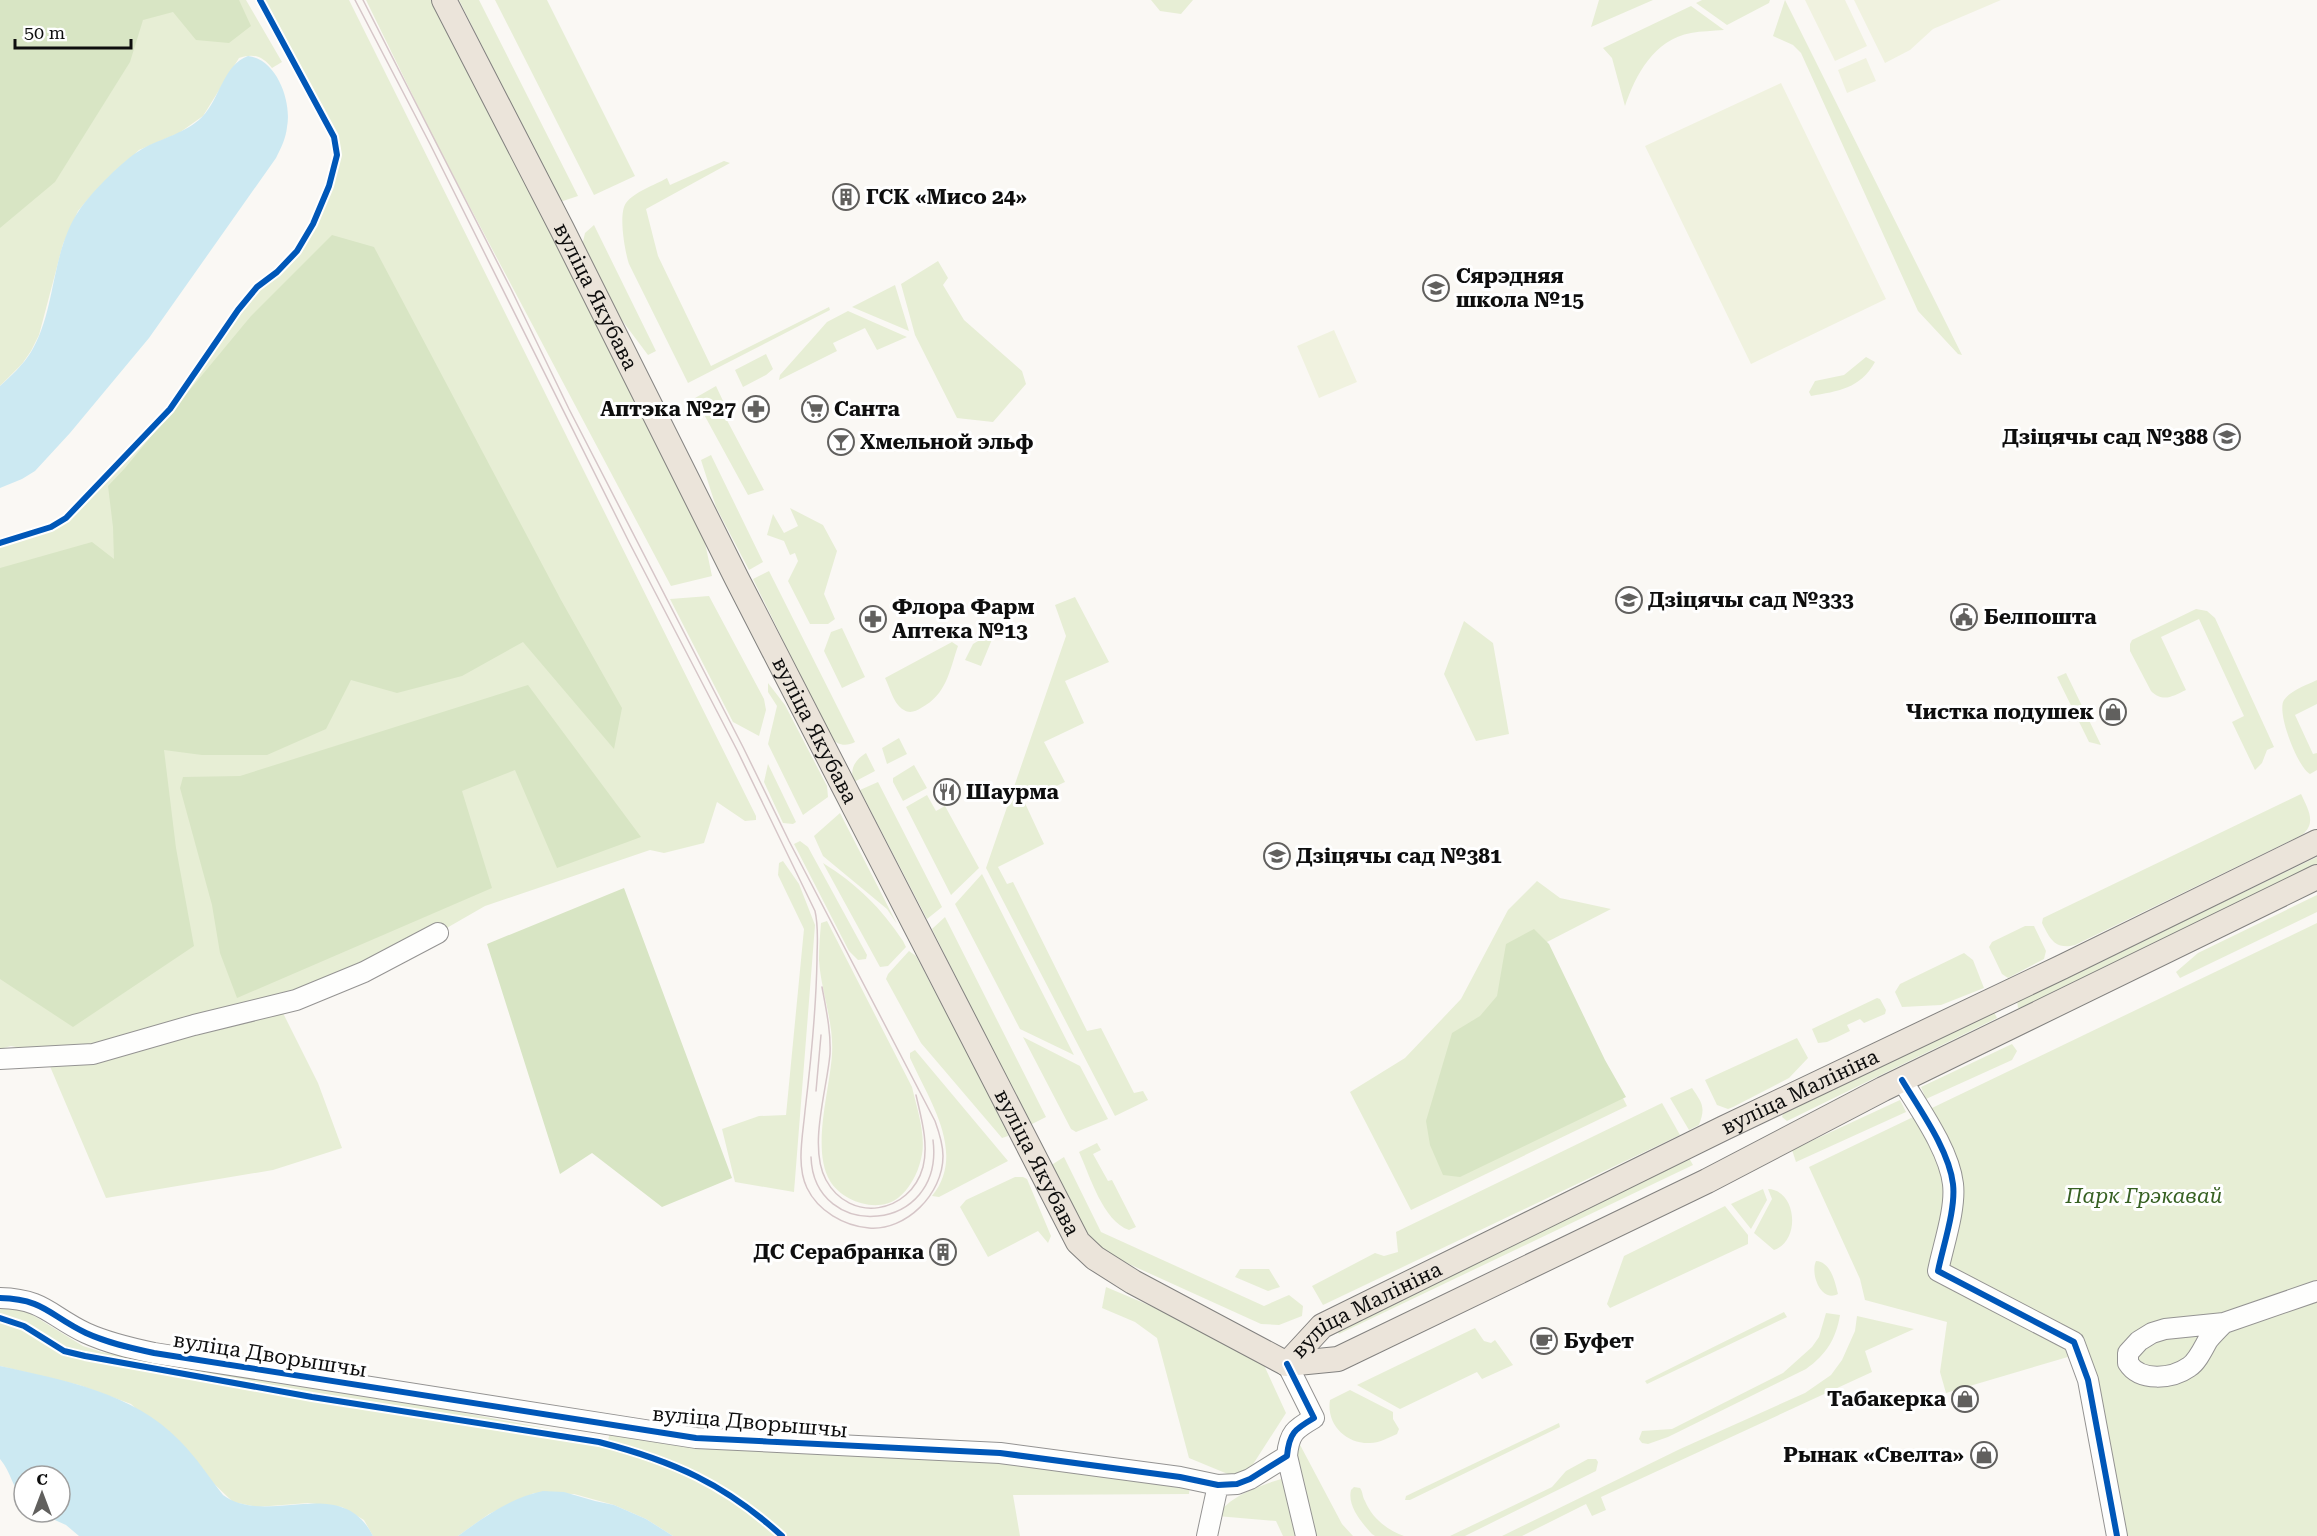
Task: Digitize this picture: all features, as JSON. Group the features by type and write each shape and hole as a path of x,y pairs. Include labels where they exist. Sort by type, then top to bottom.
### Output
{"main road":[{"name":"вуліца Якубава","path":"444,0 562,229 733,572 1078,1242 1095,1258 1133,1282 1287,1364"},
{"name":"вуліца Малініна","path":"1287,1364 1322,1326 1724,1128 2062,967 2317,842"},
{"name":"вуліца Малініна","path":"1287,1364 1338,1359 1707,1181 1774,1144 1902,1080 2317,877"}],"street":[{"path":"0,1059 93,1054 194,1025 296,1000 364,972 438,933"},
{"path":"1902,1080 1947,1160 1953,1185 1952,1202 1938,1271 2074,1342 2088,1380 2117,1536"},
{"path":"2224,1323 2317,1291"},
{"name":"вуліца Дворышчы","path":"0,1298 26,1299 45,1307 83,1331 109,1343 154,1353 696,1438 1000,1453 1180,1477 1218,1485 1237,1484 1251,1479 1287,1456"},
{"path":"1287,1364 1314,1418 1297,1428 1288,1440 1287,1456 1306,1536"},
{"path":"1206,1536 1218,1485"}],"green space":[{"path":"0,0 246,0 282,62 272,68 257,57 239,58 203,116 179,133 139,150 89,198 78,211 63,244 39,335 22,364 0,386"},
{"path":"0,0 239,0 251,26 229,43 196,40 173,12 143,20 130,62 55,182 0,228"},
{"path":"260,0 349,0 756,820 745,821 717,802 704,843 664,853 650,850 485,906 438,933 282,1011 318,1083 342,1148 273,1170 106,1198 46,1057 56,1055 11,1046 0,1049 0,543 51,527 66,518 170,409 238,310 257,287 277,272 297,250 313,224 329,186 337,155 334,136"},
{"path":"366,0 433,0 701,524 712,576 671,586 437,145"},
{"path":"459,0 479,0 578,196 560,202"},
{"path":"495,0 547,0 635,176 594,195"},
{"path":"1151,0 1193,0 1181,14 1160,11"},
{"path":"1599,0 1653,0 1591,27"},
{"path":"1702,0 1770,0 1769,3 1727,25 1696,3"},
{"path":"1785,0 1962,355 1958,354 1918,311 1801,53 1793,45 1773,36"},
{"path":"1805,0 1845,0 1867,46 1835,61"},
{"path":"1854,0 2001,0 1933,29 1910,50 1885,63"},
{"path":"1691,6 1724,30 1691,33 1667,43 1648,60 1625,106 1612,58 1603,48"},
{"path":"1866,58 1876,81 1847,93 1838,70"},
{"path":"1781,83 1886,299 1751,364 1645,146"},
{"path":"724,161 730,163 646,209 658,256 711,366 829,307 830,310 688,383 629,264 623,233 624,208 634,195 667,178 670,185"},
{"path":"594,225 656,351 648,355 621,319 582,246 585,233"},
{"path":"332,235 374,247 561,600 622,708 614,749 523,642 462,676 397,693 351,680 326,729 267,755 202,755 164,750 176,848 194,946 73,1027 0,979 0,568 92,542 114,559 108,486 251,316"},
{"path":"938,261 948,278 943,285 964,320 1022,371 1026,384 993,422 957,418 915,335 901,284"},
{"path":"895,285 909,331 852,307"},
{"path":"848,311 907,337 877,350 865,328 833,343 837,351 779,380 780,375 827,322"},
{"path":"1334,330 1357,382 1319,398 1297,346"},
{"path":"766,354 773,369 743,387 735,370"},
{"path":"1866,357 1875,362 1869,371 1855,383 1839,390 1811,396 1809,392 1815,381 1844,375"},
{"path":"716,386 724,403 721,409 764,490 748,495 695,398"},
{"path":"711,455 763,562 749,570 716,507 701,460"},
{"path":"790,508 823,525 837,551 824,594 835,619 828,624 810,624 788,581 798,561 795,553 790,555 784,541 767,535 773,514 784,533 798,526"},
{"path":"769,571 855,742 842,744 831,738 753,579"},
{"path":"709,596 764,699 766,710 759,736 733,722 670,599"},
{"path":"1075,597 1109,662 1065,681 1084,723 1044,742 1065,782 1024,801 1044,844 998,867 1007,884 1013,882 1087,1031 1101,1028 1134,1093 1143,1091 1148,1100 1115,1116 986,868 1066,636 1055,605"},
{"path":"2196,609 2207,611 2215,618 2274,747 2267,750 2262,763 2255,770 2232,722 2244,716 2199,619 2161,637 2186,690 2164,698 2155,695 2130,651 2132,640"},
{"path":"1464,621 1493,643 1509,734 1476,741 1444,674"},
{"path":"842,628 865,677 842,688 824,651 831,632"},
{"path":"1000,628 1008,630 1008,637 995,632 981,666 965,660 973,644"},
{"path":"952,642 958,646 942,689 930,702 915,711 908,712 901,708 885,678"},
{"path":"2066,673 2101,745 2089,742 2057,677"},
{"path":"2317,680 2317,704 2295,715 2313,754 2317,753 2317,770 2310,774 2305,770 2294,751 2282,706 2291,693"},
{"path":"768,683 785,705 827,786 828,797 803,815 768,744 777,706 768,692"},
{"path":"528,685 641,837 557,868 515,770 462,791 492,888 237,998 220,953 212,905 180,788 183,777 240,776"},
{"path":"899,738 907,754 887,764 882,748"},
{"path":"866,753 875,771 854,782 852,773 854,765"},
{"path":"768,764 796,822 793,824 783,823 764,782"},
{"path":"914,765 927,788 903,801 893,778"},
{"path":"878,782 942,907 927,919 860,790"},
{"path":"2301,794 2310,816 2309,826 2302,835 2075,945 2063,946 2054,942 2045,929 2042,923 2043,918"},
{"path":"927,795 936,811 945,806 979,868 951,895 906,807"},
{"path":"840,813 897,924 887,909 823,856 814,836"},
{"path":"800,841 808,847 867,955 866,959 858,960 849,951 794,844"},
{"path":"2317,857 2317,864 2018,1008 2017,1001"},
{"path":"783,861 799,884 815,925 794,1192 735,1182 722,1129 759,1116 786,1115 804,929 778,875 779,863"},
{"path":"823,863 868,898 903,941 906,947 888,966 880,967"},
{"path":"982,874 1074,1055 1020,1029 955,904"},
{"path":"1537,881 1560,898 1611,909 1545,943 1627,1106 1411,1210 1350,1092 1405,1058 1461,999 1508,910"},
{"path":"624,888 732,1178 662,1207 592,1153 560,1174 487,944"},
{"path":"2317,895 2317,912 2180,978 2176,972 2198,953"},
{"path":"945,917 1046,1117 1030,1125 932,929"},
{"path":"827,921 912,1087 921,1123 923,1150 920,1164 906,1190 890,1203 870,1205 851,1199 830,1181 825,1168 822,1136 832,1042 819,955 821,923"},
{"name":"Парк Грэкавай","path":"2317,923 2317,1536 2119,1536 2078,1354 1946,1393 1940,1372 1947,1322 1865,1300 1860,1279 1809,1167"},
{"path":"2025,926 2034,926 2046,951 2044,959 2008,978 2002,974 1989,947 1992,942"},
{"path":"1534,929 1549,944 1605,1060 1626,1097 1460,1177 1443,1175 1430,1145 1426,1121 1452,1033 1480,1016 1497,996 1506,944"},
{"path":"909,951 916,956 1006,1126 1008,1136 1002,1138 921,1043 886,979"},
{"path":"1964,953 1973,960 1984,988 1941,1005 1902,1007 1895,992 1900,984"},
{"path":"1877,998 1886,1010 1885,1014 1864,1023 1860,1019 1847,1025 1850,1031 1827,1042 1818,1043 1812,1029"},
{"path":"1994,1012 1997,1018 1787,1121 1782,1117 1783,1114"},
{"path":"1023,1037 1080,1066 1108,1119 1076,1132 1071,1129"},
{"path":"1797,1038 1808,1058 1789,1078 1728,1109 1717,1105 1705,1080"},
{"path":"2012,1044 2017,1051 2012,1060 1926,1099 1921,1087"},
{"path":"915,1050 1008,1161 939,1197 932,1196 942,1179 946,1162 945,1145 935,1109 910,1058 910,1053"},
{"path":"1692,1088 1700,1102 1702,1114 1699,1125 1689,1130 1670,1098"},
{"path":"1900,1100 1906,1112 1796,1162 1792,1150"},
{"path":"1662,1103 1680,1135 1323,1305 1312,1286 1375,1253 1384,1256 1398,1252 1396,1232"},
{"path":"1097,1143 1101,1150 1093,1154 1108,1181 1112,1180 1136,1227 1129,1230 1120,1225 1105,1208 1079,1152"},
{"path":"1064,1157 1101,1232 1264,1306 1289,1295 1303,1306 1302,1316 1279,1325 1261,1324 1109,1255 1088,1241 1050,1170 1053,1164"},
{"path":"1689,1158 1693,1165 1339,1334 1336,1328"},
{"path":"1015,1177 1027,1179 1051,1236 1048,1243 1038,1231 988,1257 960,1207 966,1200"},
{"path":"1763,1189 1767,1200 1751,1229 1731,1204"},
{"path":"1768,1189 1778,1192 1785,1198 1792,1216 1789,1237 1783,1245 1774,1250 1754,1233 1772,1199"},
{"path":"1725,1206 1748,1235 1748,1244 1610,1308 1607,1304 1624,1256"},
{"path":"1816,1261 1829,1269 1838,1294 1832,1296 1827,1294 1818,1286 1815,1273"},
{"path":"1240,1269 1269,1269 1280,1287 1268,1291 1235,1277"},
{"path":"1106,1287 1236,1342 1263,1363 1286,1413 1250,1469 1235,1477 1189,1458 1157,1338 1135,1322 1102,1308"},
{"path":"0,1304 26,1311 83,1346 102,1352 205,1369 286,1379 608,1440 611,1430 1000,1457 1190,1484 1189,1494 1013,1495 1020,1536 673,1536 646,1519 614,1505 574,1494 534,1493 489,1514 458,1536 373,1536 364,1520 342,1507 308,1503 257,1507 233,1502 131,1404 79,1385 0,1366"},
{"path":"1784,1312 1787,1317 1647,1384 1645,1381"},
{"path":"1826,1313 1840,1315 1836,1332 1829,1346 1806,1369 1668,1437 1648,1444 1642,1443 1639,1439 1642,1431 1672,1429 1783,1373 1812,1347 1819,1337"},
{"path":"1857,1316 1914,1329 1865,1351 1872,1372 1601,1497 1606,1510 1592,1516 1586,1504 1522,1536 1502,1536 1680,1449 1805,1393 1831,1375 1842,1360 1855,1331"},
{"path":"1475,1328 1484,1341 1491,1343 1495,1340 1513,1365 1482,1379 1477,1372 1400,1409 1357,1385"},
{"path":"1350,1390 1393,1412 1393,1419 1399,1429 1397,1434 1370,1443 1345,1436 1331,1417 1330,1400"},
{"path":"1559,1423 1560,1427 1410,1500 1405,1500 1406,1496"},
{"path":"1298,1441 1342,1524 1353,1536 1313,1536 1299,1480 1295,1445"},
{"path":"1588,1459 1596,1459 1598,1462 1596,1471 1465,1536 1450,1536 1552,1487 1566,1471"},
{"path":"1281,1479 1291,1499 1296,1536 1283,1536 1276,1521 1217,1516 1237,1497"},
{"path":"1354,1487 1360,1488 1368,1507 1376,1518 1386,1527 1404,1536 1375,1536 1372,1534 1353,1508 1350,1496"}],"water":[{"path":"248,56 267,65 285,94 287,127 276,158 149,338 70,433 35,471 0,488 0,386 31,352 39,335 63,243 70,226 92,194 126,160 142,149 196,123 208,110 233,67"},
{"path":"0,1366 96,1390 141,1411 161,1424 180,1441 223,1495 241,1504 282,1506 323,1504 342,1507 359,1517 373,1536 79,1536 64,1524 72,1524 72,1464 12,1464 12,1480 0,1459"},
{"path":"543,1491 564,1492 614,1505 646,1519 673,1536 458,1536 509,1503"}],"tram line":[{"path":"355,0 430,144 629,542 737,750 815,911 818,936 816,998 801,1150 802,1170 807,1188 818,1204 841,1221 869,1228 896,1223 909,1217 920,1207 937,1184 943,1156 942,1143 935,1121 789,841 363,0"},
{"path":"822,987 829,1028 830,1054 820,1118 819,1151 821,1167 826,1180 837,1194 849,1203 864,1208 879,1208 906,1195 916,1183 925,1158 924,1131 916,1095"},
{"path":"816,1091 821,1035"},
{"path":"811,1157 818,1185 833,1204 854,1214 878,1216 900,1209 919,1194 931,1171 933,1140"}],"cycle path":[{"path":"0,543 51,527 66,518 170,409 238,310 257,287 277,272 297,251 313,224 329,186 337,155 334,137 260,0"},
{"path":"1902,1080 1940,1144 1953,1184 1951,1216 1938,1271 2074,1342 2088,1380 2117,1536"},
{"path":"0,1298 15,1299 37,1305 94,1337 154,1353 696,1438 1000,1453 1180,1477 1218,1485 1237,1484 1250,1479 1287,1456 1289,1442 1294,1432 1314,1418 1287,1364"},
{"path":"0,1318 24,1326 64,1351 85,1356 312,1397 599,1442 626,1449 674,1466 719,1488 782,1536"}],"place":[{"name":"ГСК «Мисо 24»","path":"846,197"},
{"name":"Сярэдняя школа №15","path":"1436,288"},
{"name":"Аптэка №27","path":"756,409"},
{"name":"Санта","path":"815,409"},
{"name":"Дзіцячы сад №388","path":"2227,437"},
{"name":"Хмельной эльф","path":"841,442"},
{"name":"Дзіцячы сад №333","path":"1629,600"},
{"name":"Белпошта","path":"1964,617"},
{"name":"Флора Фарм Аптека №13","path":"873,619"},
{"name":"Чистка подушек","path":"2113,712"},
{"name":"Шаурма","path":"947,792"},
{"name":"Дзіцячы сад №381","path":"1277,856"},
{"name":"ДС Серабранка","path":"943,1252"},
{"name":"Буфет","path":"1544,1341"},
{"name":"Табакерка","path":"1965,1399"},
{"name":"Рынак «Свелта»","path":"1984,1455"}]}
